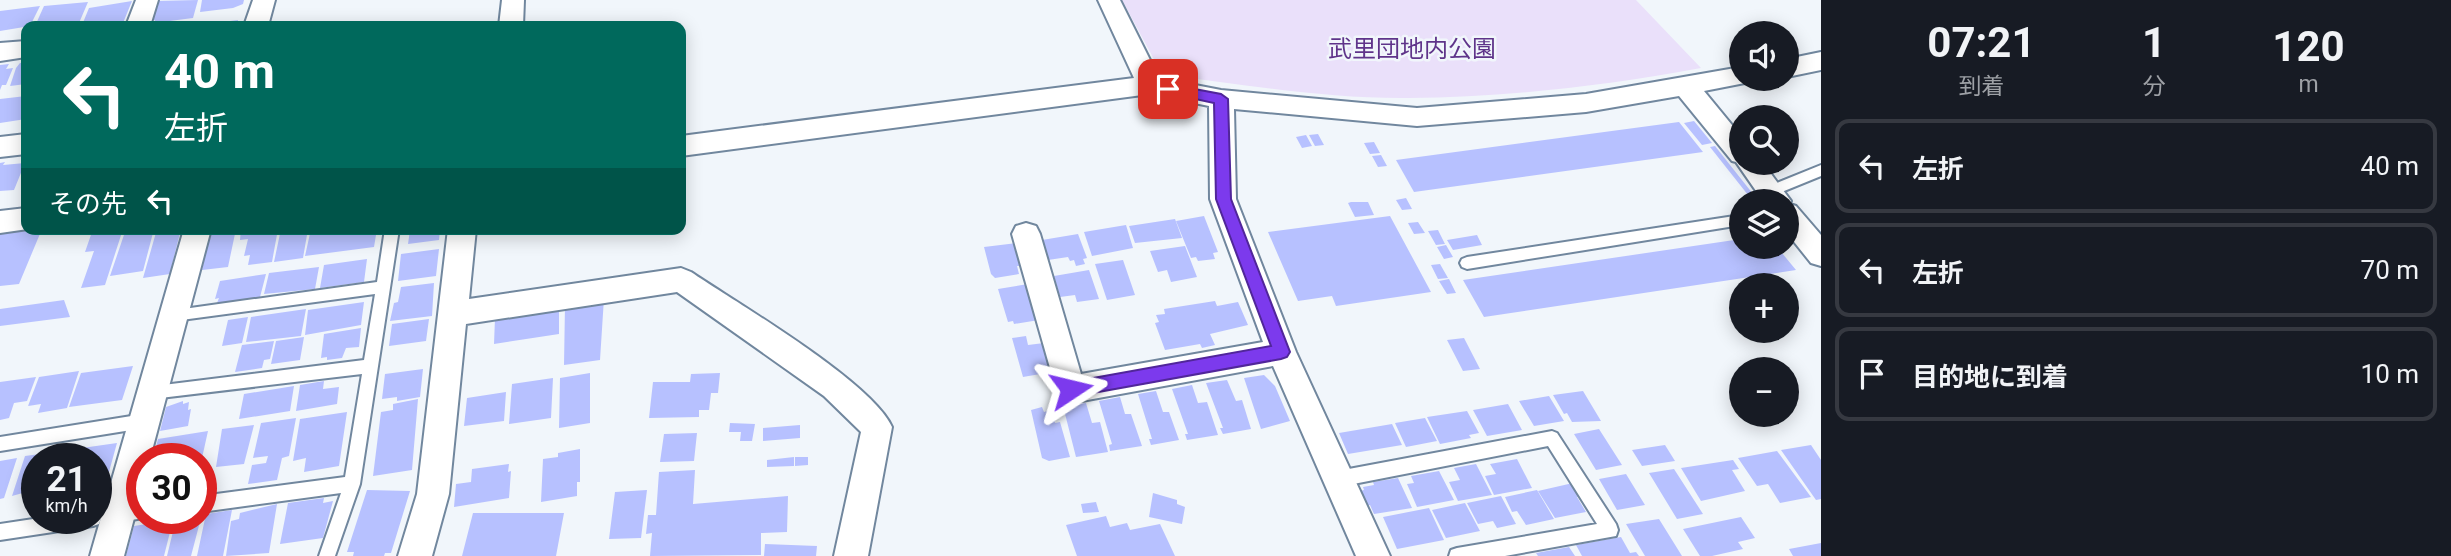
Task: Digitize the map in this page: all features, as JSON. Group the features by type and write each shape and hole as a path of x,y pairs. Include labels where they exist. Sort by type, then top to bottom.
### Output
{"street":[{"path":"140,21 147,0"},
{"path":"258,21 264,0"},
{"path":"511,21 513,0"},
{"path":"1109,0 1150,85"},
{"path":"0,52 21,50"},
{"path":"1799,66 1821,61"},
{"path":"686,145 1150,85 1221,99 1417,117 1586,103 1729,78"},
{"path":"1686,87 1729,139"},
{"path":"1221,99 1223,199 1281,352 1373,556"},
{"path":"0,147 21,145"},
{"path":"1758,175 1769,189"},
{"path":"0,222 21,220"},
{"path":"1799,228 1821,256"},
{"path":"1026,234 1071,389 1281,352"},
{"path":"112,515 144,421 196,235"},
{"path":"415,556 433,494 461,235"},
{"path":"451,314 681,279 835,386 877,427 851,556"},
{"path":"107,556 110,534"}],"lane":[{"path":"1796,189 1821,170"},
{"path":"1467,263 1729,222"},
{"path":"327,556 352,484 391,235"},
{"path":"174,315 383,287"},
{"path":"152,391 370,366"},
{"path":"0,444 144,421"},
{"path":"1338,478 1552,438 1610,530 1457,556"},
{"path":"217,501 352,484"},
{"path":"0,532 21,529"}],"green space":[{"name":"武里団地内公園","path":"1122,0 1636,0 1701,68 1519,93 1380,98 1292,91 1175,76 1163,71"}],"building":[{"path":"198,0 193,18 170,21 151,20 157,1"},
{"path":"202,0 244,0 243,4 233,8 200,12"},
{"path":"132,1 124,21 84,21 89,8"},
{"path":"88,2 80,21 37,21 44,6"},
{"path":"40,6 32,21 21,21 21,28 0,31 0,11"},
{"path":"20,63 21,85 10,86 16,68"},
{"path":"9,64 6,69 13,68 6,85 2,85 0,90 0,65"},
{"path":"21,97 21,120 0,123 0,99"},
{"path":"1694,121 1712,143 1702,145 1684,123"},
{"path":"1679,122 1703,152 1414,192 1396,160"},
{"path":"1318,134 1324,145 1315,146 1309,135"},
{"path":"1306,135 1312,146 1302,148 1296,137"},
{"path":"1374,142 1380,153 1370,154 1364,143"},
{"path":"1715,146 1729,164 1729,171 1710,147"},
{"path":"1381,155 1387,166 1378,167 1372,156"},
{"path":"0,163 21,163 21,173 14,190 0,191"},
{"path":"1732,175 1738,175 1749,189 1743,189"},
{"path":"1406,198 1412,209 1402,210 1396,200"},
{"path":"1368,202 1374,215 1355,217 1348,203"},
{"path":"1204,216 1218,252 1213,253 1215,259 1198,261 1196,257 1191,258 1176,221"},
{"path":"1390,216 1431,292 1336,306 1332,296 1298,301 1268,232"},
{"path":"1175,219 1182,238 1135,243 1129,226"},
{"path":"1418,222 1425,233 1414,234 1408,223"},
{"path":"1126,225 1133,248 1092,256 1084,232"},
{"path":"21,230 21,235 39,235 19,284 0,286 0,233"},
{"path":"1438,230 1445,244 1436,245 1428,231"},
{"path":"1078,234 1087,258 1083,259 1085,264 1076,266 1074,260 1070,261 1068,257 1048,260 1042,240"},
{"path":"91,235 121,235 105,285 81,288 94,251 85,252"},
{"path":"124,235 152,235 143,271 110,276"},
{"path":"155,235 180,235 170,274 143,278"},
{"path":"210,235 235,235 228,267 202,270"},
{"path":"240,235 277,235 272,262 248,265 250,255 244,256 248,239 240,240"},
{"path":"280,235 307,235 303,258 274,262"},
{"path":"310,235 376,235 374,247 305,256"},
{"path":"409,235 439,235 439,240 408,244"},
{"path":"1477,235 1482,245 1453,250 1447,240"},
{"path":"1729,241 1729,259 1787,259 1796,270 1776,273 1729,273 1729,280 1484,317 1463,280"},
{"path":"1017,243 1024,266 1017,266 1019,274 995,278 991,274 984,247"},
{"path":"1446,245 1453,257 1444,259 1437,247"},
{"path":"1185,246 1197,277 1171,282 1167,270 1158,272 1150,251"},
{"path":"439,249 436,276 398,281 401,254"},
{"path":"367,259 364,282 320,288 324,265"},
{"path":"1123,260 1135,295 1107,300 1095,264"},
{"path":"1440,264 1448,278 1438,279 1431,265"},
{"path":"319,267 315,289 264,294 269,273"},
{"path":"1089,270 1099,299 1077,302 1075,295 1060,297 1054,276"},
{"path":"266,274 260,297 217,303 219,298 215,299 220,281"},
{"path":"1449,279 1456,293 1447,294 1439,281"},
{"path":"434,283 432,316 390,321 401,287"},
{"path":"1028,284 1039,320 1014,324 1013,321 1008,322 998,289"},
{"path":"604,298 600,360 564,365 565,305"},
{"path":"64,300 70,317 0,326 0,309"},
{"path":"1215,301 1217,306 1238,302 1248,325 1210,334 1215,345 1202,348 1200,344 1165,350 1155,323 1159,322 1156,315 1165,314 1164,309"},
{"path":"364,302 361,325 305,335 308,310"},
{"path":"559,307 559,334 494,344 495,318"},
{"path":"306,309 301,336 246,342 251,317"},
{"path":"248,317 242,343 222,346 228,320"},
{"path":"429,319 426,341 389,346 392,324"},
{"path":"361,328 359,347 346,348 342,358 321,358 324,334"},
{"path":"1026,336 1028,345 1044,343 1052,367 1046,373 1023,377 1012,338"},
{"path":"304,337 300,360 271,364 276,341"},
{"path":"1464,338 1480,369 1463,371 1447,340"},
{"path":"274,341 270,359 264,360 262,368 235,372 242,345"},
{"path":"133,366 122,400 69,407 81,373"},
{"path":"423,369 420,397 397,401 397,397 382,399 385,374"},
{"path":"79,371 67,408 38,413 41,404 28,406 39,377"},
{"path":"590,373 590,423 559,428 560,378"},
{"path":"720,373 718,393 711,393 709,410 699,410 699,417 649,418 653,382 690,382 691,374"},
{"path":"1264,375 1275,386 1290,421 1261,429 1244,378"},
{"path":"36,377 27,401 14,403 9,418 0,420 0,382"},
{"path":"553,378 551,418 509,424 512,384"},
{"path":"1227,380 1236,401 1242,400 1251,429 1223,434 1220,428 1223,428 1206,383"},
{"path":"324,381 323,389 339,387 337,404 296,411 300,385"},
{"path":"1192,385 1198,403 1207,402 1218,435 1187,440 1185,434 1188,434 1172,389"},
{"path":"294,386 290,411 239,419 244,394"},
{"path":"1156,391 1163,412 1169,412 1179,440 1151,445 1149,439 1152,439 1138,394"},
{"path":"1583,391 1601,421 1572,422 1553,395"},
{"path":"506,392 504,421 464,426 467,398"},
{"path":"1549,396 1564,421 1534,426 1519,401"},
{"path":"1120,397 1125,414 1131,414 1142,446 1110,451 1109,445 1112,444 1099,401"},
{"path":"418,399 412,470 373,476 381,412 393,410 393,404"},
{"path":"183,401 183,404 189,402 188,410 191,409 188,426 160,431 166,407"},
{"path":"1086,403 1092,423 1100,422 1108,452 1076,457 1063,406"},
{"path":"1508,404 1522,430 1487,436 1473,410"},
{"path":"1042,407 1044,412 1051,410 1055,423 1060,422 1070,457 1049,461 1042,458 1031,410"},
{"path":"1467,411 1479,433 1469,435 1471,438 1440,444 1427,417"},
{"path":"347,412 339,466 304,472 306,458 293,461 300,419"},
{"path":"296,418 289,456 282,458 277,480 248,484 252,465 266,463 268,456 253,458 261,423"},
{"path":"1425,418 1437,441 1406,447 1395,423"},
{"path":"730,423 755,424 752,441 740,441 741,432 729,432"},
{"path":"1392,424 1402,445 1348,454 1339,433"},
{"path":"254,425 244,464 217,467 222,429"},
{"path":"800,425 800,438 763,441 763,428"},
{"path":"1599,429 1622,465 1596,470 1574,434"},
{"path":"208,431 205,443 157,443 158,439"},
{"path":"697,433 694,461 660,462 664,434"},
{"path":"117,443 112,461 112,444"},
{"path":"1665,445 1675,461 1642,466 1632,450"},
{"path":"1811,445 1821,460 1821,499 1816,500 1781,450"},
{"path":"580,449 580,482 577,482 577,496 541,502 543,459"},
{"path":"1777,451 1811,497 1780,503 1768,484 1757,486 1738,458"},
{"path":"794,457 794,466 767,467 767,460"},
{"path":"795,457 808,457 808,465 795,466"},
{"path":"17,458 4,498 0,499 0,461"},
{"path":"1517,459 1532,488 1494,495 1485,476 1496,474 1490,464"},
{"path":"1733,460 1739,469 1732,470 1745,491 1701,501 1681,468"},
{"path":"509,464 509,498 454,507 456,484 471,482 472,469"},
{"path":"1476,464 1492,495 1458,501 1449,482 1460,480 1454,468"},
{"path":"21,468 21,493 12,496"},
{"path":"1674,469 1703,514 1677,519 1649,473"},
{"path":"695,470 693,504 788,496 787,532 761,533 761,555 650,556 652,533 646,534 648,515 656,515 659,472"},
{"path":"1439,471 1454,500 1417,507 1407,484 1414,483 1411,476"},
{"path":"1626,474 1645,505 1617,510 1599,479"},
{"path":"1398,478 1412,508 1374,514 1370,505 1366,506 1360,491 1364,490 1363,487 1374,485 1373,482"},
{"path":"1573,483 1582,496 1577,497 1586,512 1555,518 1538,491"},
{"path":"367,490 410,491 391,553 385,553 384,556 353,556 354,552 347,552"},
{"path":"647,490 641,538 609,539 615,492"},
{"path":"1537,490 1554,519 1526,525 1517,511 1512,512 1505,497"},
{"path":"1153,493 1177,500 1177,504 1185,507 1182,524 1149,517"},
{"path":"1501,496 1516,524 1497,528 1493,521 1478,524 1467,503"},
{"path":"324,498 323,503 333,501 323,538 280,544 288,503"},
{"path":"1096,502 1099,512 1083,513 1081,504"},
{"path":"1465,503 1480,531 1446,538 1432,510"},
{"path":"277,504 269,553 226,556 231,521 239,519 240,513"},
{"path":"1429,508 1444,540 1397,549 1383,517"},
{"path":"232,510 223,556 197,556 202,534 217,534 217,512"},
{"path":"473,513 564,513 556,556 462,556"},
{"path":"1106,516 1110,527 1127,523 1130,530 1160,524 1175,556 1077,556 1066,525"},
{"path":"1741,517 1755,538 1738,542 1743,549 1712,556 1700,556 1683,529"},
{"path":"1659,519 1682,556 1645,556 1626,524"},
{"path":"132,534 170,534 164,556 126,556"},
{"path":"172,534 197,534 191,556 167,556"},
{"path":"1621,537 1630,553 1636,552 1639,556 1582,556 1576,545"},
{"path":"1821,543 1821,556 1793,556 1789,549"},
{"path":"765,544 817,546 816,556 764,556"},
{"path":"1569,547 1575,556 1538,556 1536,553"}],"route":[{"path":"1071,389 1281,352 1223,199 1221,99 1168,89"}]}
